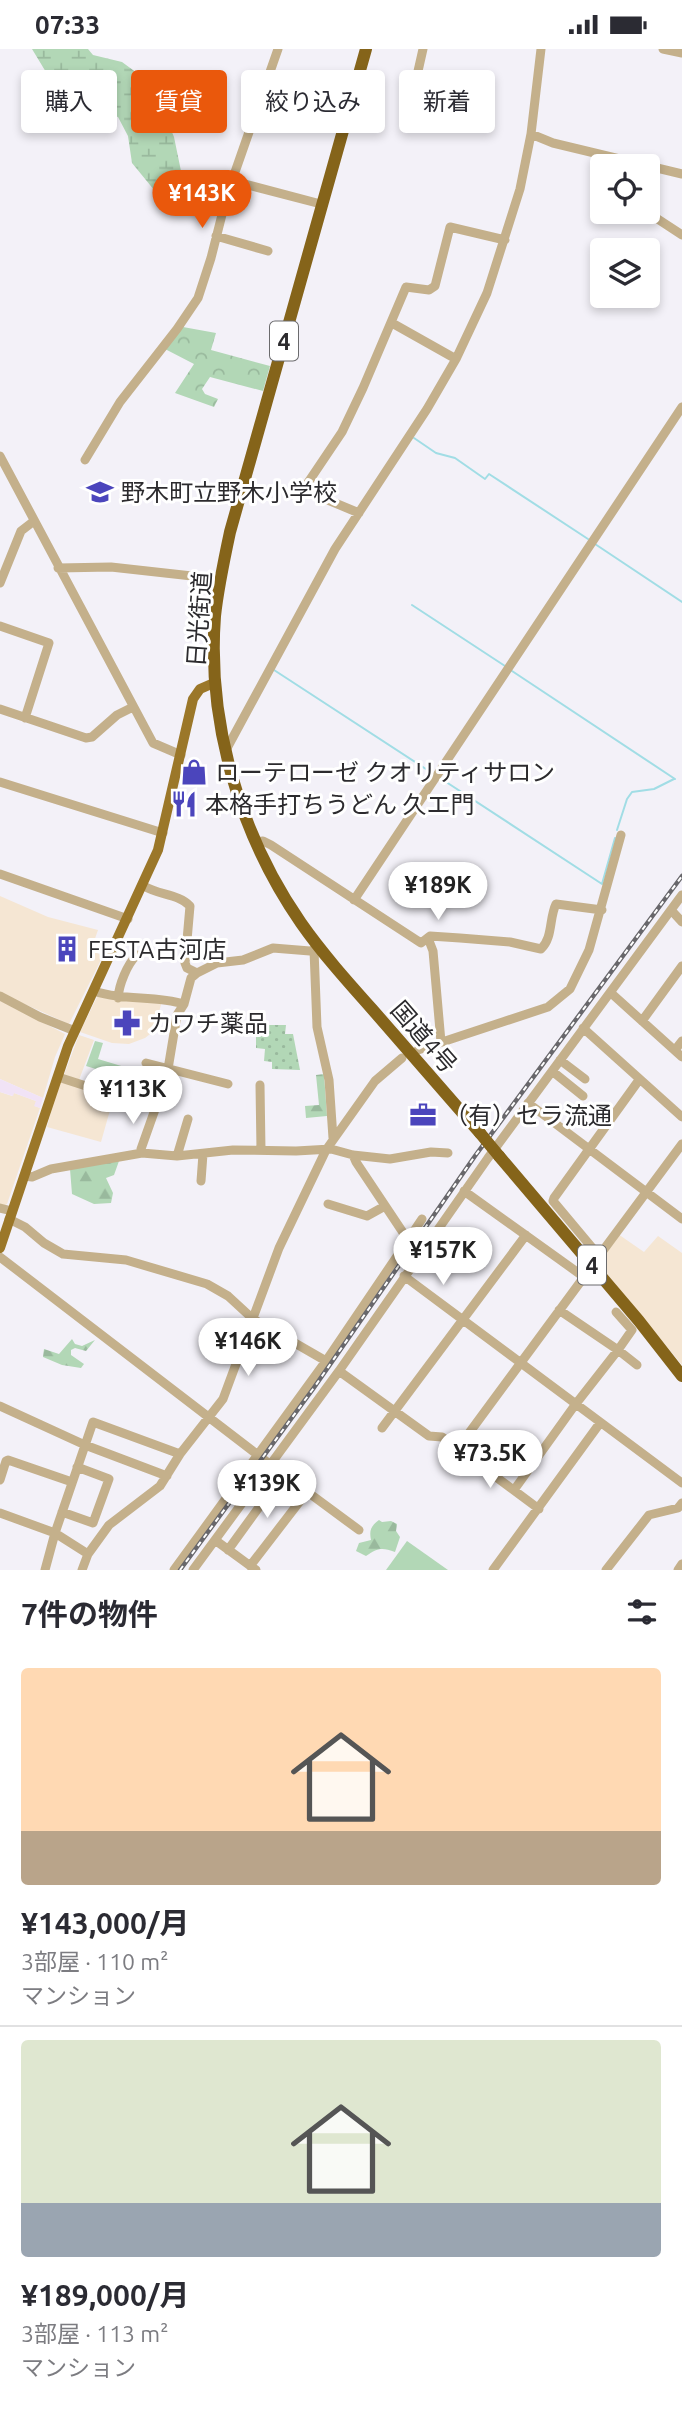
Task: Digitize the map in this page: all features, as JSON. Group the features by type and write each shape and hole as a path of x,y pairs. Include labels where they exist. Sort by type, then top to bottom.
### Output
{"highway":[{"name":"日光街道","path":"216,682 216,614 230,532 366,49"},
{"name":"国道4号","path":"216,682 226,750 255,842 289,905 317,949 480,1133 682,1376"}],"main road":[{"name":"日光街道","path":"0,1248 75,1031 154,861 194,699 201,689 216,682"}],"street":[{"path":"85,460 120,402 194,304 278,49"},
{"path":"418,70 423,49"},
{"path":"226,750 335,549 427,409 456,359 487,293 520,189 531,134 541,49"},
{"path":"663,49 682,53"},
{"path":"531,134 553,143 598,154"},
{"path":"660,169 682,174"},
{"path":"233,181 317,203"},
{"path":"660,220 682,235"},
{"path":"359,513 306,491 307,484 342,432 406,287 429,290 436,286 450,227 505,240"},
{"path":"216,236 268,251"},
{"path":"392,323 456,359"},
{"path":"354,900 682,407"},
{"path":"0,456 153,743 181,755"},
{"path":"0,583 21,531 34,521"},
{"path":"58,568 111,567 201,577"},
{"path":"0,625 49,643 25,718"},
{"path":"0,709 86,738 92,737 117,715 133,707"},
{"path":"221,720 244,715"},
{"path":"0,782 163,833"},
{"path":"418,1050 548,1007 570,989 586,958 602,910 621,835"},
{"path":"255,842 263,841 271,845 418,942 428,938 493,940 541,949 547,943 556,904 602,910"},
{"path":"0,874 128,919"},
{"path":"144,886 184,900 190,906 185,963 187,968 197,973"},
{"path":"193,1570 339,1371 464,1191 682,895"},
{"path":"671,910 682,922"},
{"path":"428,938 433,951 440,1042"},
{"path":"167,1069 177,1014 184,1004 191,978 197,973 218,963 243,960 273,948 317,949 317,1027 329,1080 333,1138"},
{"path":"118,998 119,989 132,960 138,955"},
{"path":"642,1021 682,966"},
{"path":"94,991 118,998 172,1000 184,1004"},
{"path":"611,993 679,1054 682,1041"},
{"path":"0,996 40,1017 75,1031"},
{"path":"583,1028 682,1117"},
{"path":"82,1570 88,1554 109,1525 152,1494 223,1399 279,1248 326,1150 375,1081 402,1058"},
{"path":"560,1060 585,1079"},
{"path":"146,1063 228,1084"},
{"path":"552,1071 583,1096"},
{"path":"58,1077 114,1095"},
{"path":"639,1080 553,1201 598,1258 682,1144"},
{"path":"260,1085 261,1150"},
{"path":"142,1153 141,1149 158,1101"},
{"path":"528,1103 682,1219"},
{"path":"177,1156 188,1119"},
{"path":"24,1176 32,1177 51,1169 142,1153 177,1156 261,1150 342,1150 354,1155 390,1159 430,1151 449,1153"},
{"path":"201,1181 203,1154"},
{"path":"354,1155 408,1240"},
{"path":"458,1448 585,1275 464,1191"},
{"path":"328,1204 367,1216 385,1206"},
{"path":"0,1207 44,1243 63,1254 127,1260 207,1284 228,1296 253,1319 326,1361"},
{"path":"174,1570 326,1361 422,1219"},
{"path":"382,1428 526,1235"},
{"path":"0,1257 359,1530"},
{"path":"404,1276 682,1483"},
{"path":"559,1310 637,1365"},
{"path":"514,1490 632,1330 616,1312"},
{"path":"339,1371 429,1436 442,1437 458,1448 539,1509"},
{"path":"0,1406 85,1445 167,1476"},
{"path":"45,1570 93,1422 180,1454"},
{"path":"493,1570 600,1423"},
{"path":"0,1480 8,1460 72,1482"},
{"path":"62,1512 93,1523 108,1479 78,1467"},
{"path":"228,1550 283,1474"},
{"path":"215,1540 253,1568 307,1492"},
{"path":"606,1570 649,1515 678,1508 682,1503"},
{"path":"0,1513 55,1533 88,1554"},
{"path":"678,1570 682,1565"}],"shaded area":[{"path":"0,896 48,917 98,930 91,950 103,956 69,1024 0,993"},
{"name":"カワチ薬品","path":"98,995 162,1001 154,1031 129,1044 112,1043 80,1032"},
{"path":"0,1000 65,1034 43,1098 0,1079"},
{"path":"79,1035 94,1040 79,1080 64,1075"},
{"path":"0,1079 43,1098 40,1108 34,1106 36,1101 14,1093 13,1096 0,1092"},
{"path":"59,1081 114,1096 101,1142 47,1127"},
{"path":"0,1092 12,1096 14,1093 36,1101 35,1106 40,1108 7,1204 3,1206 0,1205"},
{"path":"618,1234 644,1252 658,1236 682,1253 682,1365 597,1262"}],"green space":[{"path":"32,49 88,49 93,55 122,62 133,70 131,133 172,133 181,171 191,198 178,207 168,207 132,163 128,136 117,117 117,70 45,70"},
{"path":"183,327 216,333 211,350 270,366 263,391 210,377 202,389 205,394 218,399 214,407 175,393 194,364 165,349"},
{"path":"256,1025 286,1025 285,1034 293,1034 300,1070 272,1069 272,1062 264,1061 265,1049 256,1048"},
{"path":"95,1041 103,1043 98,1059 128,1068 125,1078 86,1066"},
{"path":"324,1074 327,1116 306,1118 305,1106 319,1105 316,1075"},
{"path":"119,1161 114,1175 106,1178 113,1193 111,1203 94,1204 72,1194 70,1169"},
{"path":"72,1339 75,1344 82,1346 95,1340 86,1351 75,1348 71,1350 71,1355 84,1364 81,1368 62,1365 43,1357 44,1349 59,1354"},
{"path":"379,1520 397,1524 396,1531 400,1537 395,1552 380,1549 366,1556 356,1551 359,1543 371,1540 371,1529"},
{"path":"407,1541 448,1570 386,1570"}],"waterway":[{"path":"414,438 436,453 455,458 485,479 489,474 588,539"},
{"path":"595,544 682,602"},
{"path":"412,605 505,666"},
{"path":"274,670 432,773"},
{"path":"512,671 675,779"},
{"path":"440,778 602,884 615,838"},
{"path":"617,830 632,792 654,789 674,779"}],"railway":[{"path":"180,1570 313,1389 475,1156 682,876"}],"place":[{"name":"野木町立野木小学校","path":"100,492"},
{"name":"ローテローゼ クオリティサロン","path":"194,772"},
{"name":"本格手打ちうどん 久エ門","path":"184,804"},
{"name":"FESTA古河店","path":"67,949"},
{"name":"カワチ薬品","path":"127,1023"},
{"name":"（有）セラ流通","path":"423,1115"}]}
